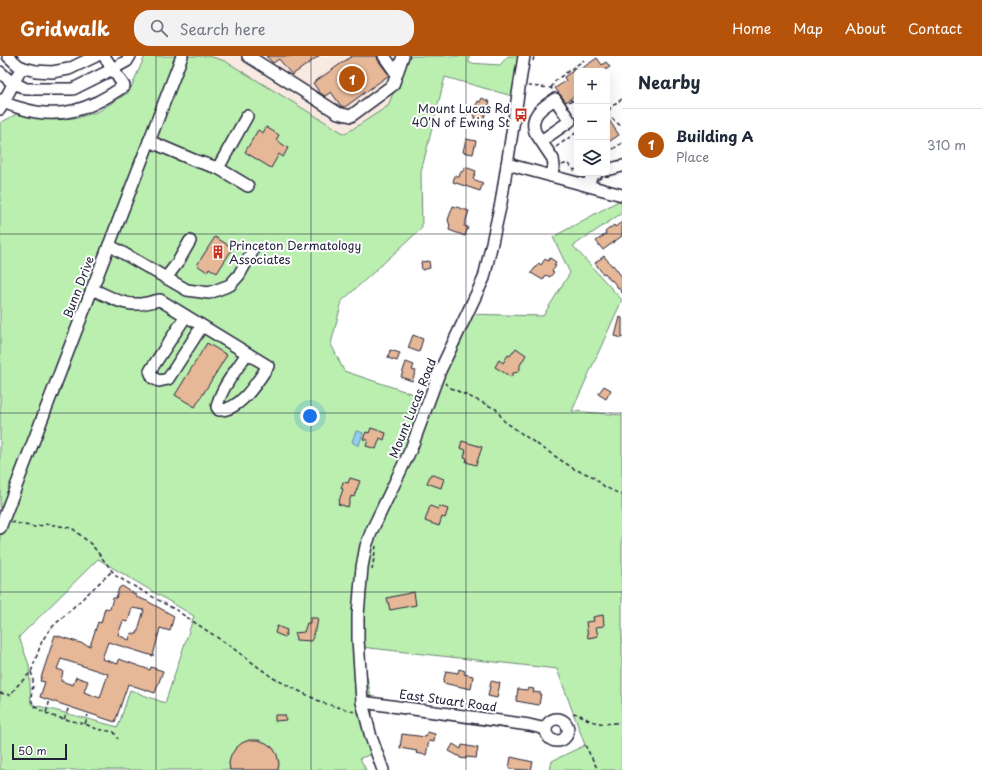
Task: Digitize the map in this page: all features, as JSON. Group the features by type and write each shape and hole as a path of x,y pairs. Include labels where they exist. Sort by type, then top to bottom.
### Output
{"street":[{"path":"8,56 22,67 36,71 52,72 69,69 96,56"},
{"path":"22,67 1,104 49,114 69,112 105,99 124,86 104,56"},
{"path":"0,72 8,80 26,89 73,89 127,61 130,56"},
{"name":"Bunn Drive","path":"5,525 108,245 182,56"},
{"path":"248,56 338,113 351,116 393,85 403,56"},
{"path":"384,56 396,74"},
{"name":"Mount Lucas Road","path":"383,770 360,707 358,615 361,573 366,546 374,524 410,448 439,373 484,278 496,228 524,56"},
{"path":"218,168 247,116"},
{"path":"541,140 553,159 554,166 551,176"},
{"path":"149,141 196,162 218,168 248,186"},
{"path":"507,164 622,195"},
{"path":"610,169 622,166"},
{"path":"588,185 592,176"},
{"path":"166,278 178,262 190,241"},
{"path":"108,245 187,290 209,293 230,285 239,275 252,252"},
{"path":"92,289 130,304 140,304 160,300 202,326 247,353 268,366 247,395 226,410 219,410 217,407 218,401 224,388 247,353"},
{"path":"186,316 150,371 153,378 160,381 168,379 202,326"},
{"name":"East Stuart Road","path":"360,707 529,725 546,730"}],"path":[{"path":"533,64 534,56"},
{"path":"551,88 556,80 584,60"},
{"path":"527,91 528,86"},
{"path":"564,106 574,98"},
{"path":"622,99 611,107 607,114 622,127"},
{"path":"554,149 574,134"},
{"path":"610,151 622,143"},
{"path":"561,163 561,165 568,163 574,170"},
{"path":"444,382 449,387 496,409 504,421 528,438 574,468 592,476 605,487 622,495"},
{"path":"5,525 34,527 48,524 72,528 92,545 116,576 176,610 224,642 273,678 323,703 355,712 360,707"},
{"path":"372,570 378,540"},
{"path":"0,693 10,694 31,672 42,641 50,629 112,571"},
{"path":"31,672 31,700 36,708 52,716 85,724 97,729 114,732 118,739"},
{"path":"46,713 50,700"},
{"path":"64,719 69,706"},
{"path":"573,712 596,723 622,722"},
{"path":"85,724 88,715"},
{"path":"585,746 598,770"}],"shaded area":[{"path":"208,56 408,56 388,106 344,134 225,61"}],"green space":[{"path":"145,56 209,56 225,61 345,134 388,106 408,56 469,56 469,63 500,65 508,56 519,56 512,96 445,77 421,172 422,228 342,301 331,344 344,371 428,399 467,314 543,316 570,273 553,237 622,199 622,213 573,246 622,300 572,411 622,415 622,770 550,770 552,761 585,745 557,669 361,647 372,702 373,754 360,758 366,770 0,770 0,123 20,112 42,118 77,118 99,111 129,92","holes":["98,559 194,616 165,703 130,690 118,727 31,704 29,665 19,637"]}],"water":[{"path":"356,431 363,433 359,445 352,442"}],"building":[{"path":"266,56 319,56 292,75 279,59 273,63"},
{"path":"352,56 377,56 378,60 389,75 345,107 341,106 331,92 325,96 320,93 313,83"},
{"path":"597,58 602,65 606,62 610,67 608,68 582,68"},
{"path":"574,70 574,96 566,102 555,88 566,81 564,77"},
{"path":"482,98 490,102 482,123 473,120 475,116 472,114 478,101 480,102"},
{"path":"610,122 619,135 610,141"},
{"path":"266,127 279,135 276,140 288,148 283,157 279,154 271,168 245,152 258,130 263,133"},
{"path":"466,139 476,141 473,154 463,152"},
{"path":"465,167 476,171 473,179 483,183 480,191 453,182 455,175 459,177 461,171 463,172"},
{"path":"453,206 469,211 464,226 468,227 465,236 449,230 450,226 448,220"},
{"path":"622,222 622,236 603,250 596,241 606,234 605,232 614,225 615,227"},
{"name":"Princeton Dermatology Associates","path":"215,237 233,248 217,273 209,268 207,272 197,265"},
{"path":"604,256 622,277 622,293 605,273 603,274 595,263"},
{"path":"550,258 556,262 554,265 556,266 550,277 546,275 543,280 531,273 539,263 541,265 545,259 548,261"},
{"path":"429,261 430,268 422,270 421,262"},
{"path":"620,317 622,318 622,338 615,336"},
{"path":"413,335 423,339 419,352 408,348"},
{"path":"207,343 227,355 195,407 175,395"},
{"path":"516,348 526,355 518,372 513,373 511,377 495,367 499,360 503,363 508,355 510,356"},
{"path":"390,350 400,353 397,361 388,358"},
{"path":"406,362 414,365 412,370 416,371 412,381 401,377"},
{"path":"604,386 611,390 606,399 598,394"},
{"path":"371,428 386,433 384,440 380,438 376,449 366,446 368,440 363,439 366,432 369,433"},
{"path":"462,441 482,447 476,465 466,462 467,458 464,457 466,450 460,448"},
{"path":"431,474 444,479 441,488 427,483"},
{"path":"350,478 360,481 354,497 351,496 348,507 338,504 343,489 341,488 343,482 348,483"},
{"path":"430,506 438,509 439,506 448,509 445,518 442,517 439,526 425,521"},
{"path":"122,586 136,595 136,597 147,601 174,616 170,631 160,628 153,656 108,642 102,659 118,664 119,659 150,670 151,667 163,671 155,693 128,684 115,722 40,697 45,682 40,681 55,635 90,646 98,622 101,623 105,608 110,609 113,598 116,598 119,588","holes":["132,608 144,610 137,634 131,633 129,640 118,635 123,621 128,622","61,659 108,674 100,698 84,692 88,681 76,677 73,685 61,681 63,671 57,669"]},
{"path":"414,592 416,605 390,610 387,598"},
{"path":"603,615 604,626 596,627 598,636 588,638 586,622 594,621 593,617"},
{"path":"310,618 318,618 312,641 296,640 295,633 304,632 307,623 310,623"},
{"path":"277,626 287,630 285,637 275,633"},
{"path":"459,669 465,671 464,674 473,676 471,689 443,683 446,671 458,673"},
{"path":"491,681 500,683 497,698 488,696"},
{"path":"528,688 534,689 533,692 541,693 539,705 516,701 518,689 527,690"},
{"path":"275,715 285,715 286,720 275,721"},
{"path":"427,732 435,734 434,742 429,741 426,755 416,753 417,751 400,748 402,734 426,737"},
{"path":"249,740 258,740 273,748 279,763 278,770 230,770 229,763 231,755 242,743"},
{"path":"453,744 461,749 462,745 478,748 476,758 460,758 449,751"},
{"path":"511,757 533,762 531,770 509,769"}],"place":[{"name":"Building A","path":"352,79"},
{"name":"Mount Lucas Rd 40'N of Ewing St","path":"521,115"},
{"name":"Princeton Dermatology Associates","path":"218,252"}]}
